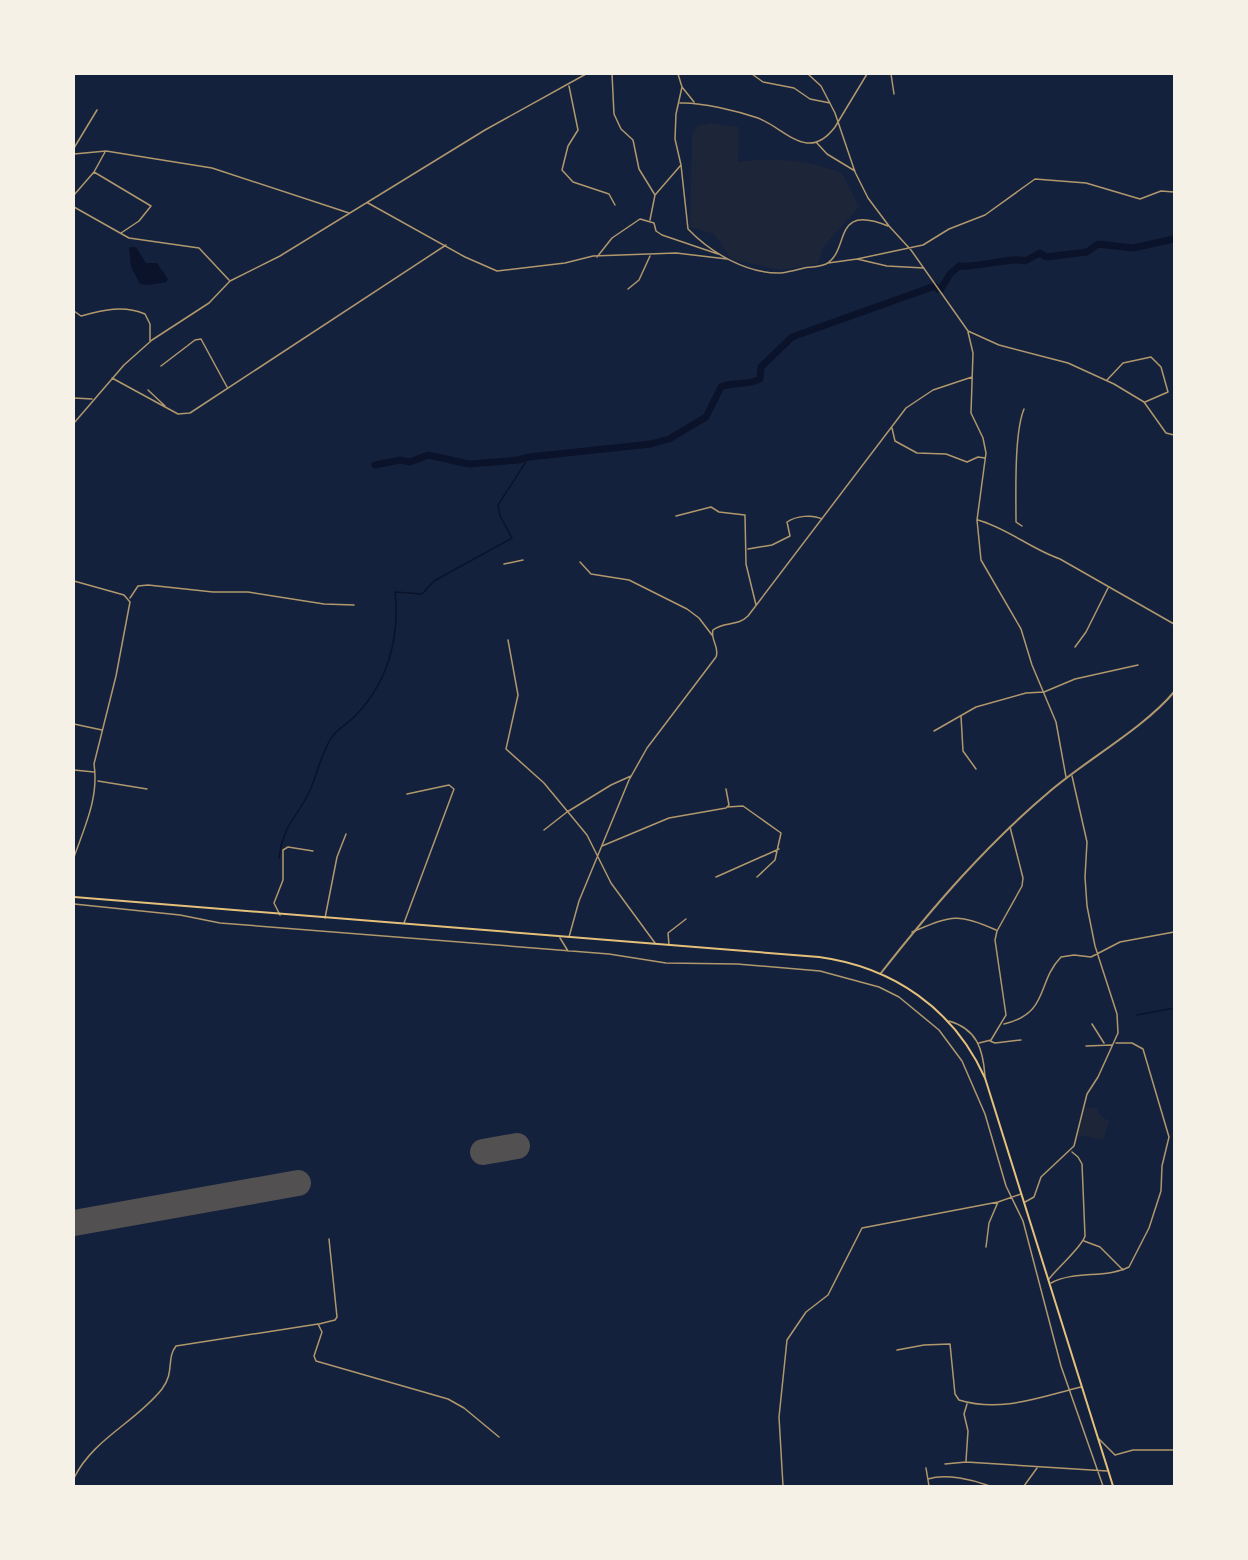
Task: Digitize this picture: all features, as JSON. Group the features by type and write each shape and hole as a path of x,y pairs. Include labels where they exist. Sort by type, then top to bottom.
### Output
{"main road":[{"path":"74,897 819,957 858,964 916,993 948,1021 967,1045 985,1078 1113,1486"}],"street":[{"path":"74,423 111,378 150,342 209,303 230,281 259,268 522,108 586,74"},
{"path":"612,74 614,114 621,129 633,140 639,169 655,195"},
{"path":"678,74 682,87 694,102"},
{"path":"752,74 763,82 794,88 806,97 830,103"},
{"path":"808,74 821,86 830,103 855,172 868,198 908,246 968,331 973,353 971,413 985,441 986,458 977,520 978,550 983,567 1018,621 1032,665 1056,722 1066,779"},
{"path":"680,103 694,102 754,117 792,139 816,142 829,135 867,74"},
{"path":"891,74 894,94"},
{"path":"569,85 578,130 568,146 562,170 573,182 609,194 615,205"},
{"path":"682,87 676,114 675,139 681,165 688,229 722,256 741,265 780,273 857,259 908,246 923,245 949,229 985,215 1035,180 1086,183 1140,199 1161,191 1174,192"},
{"path":"74,148 97,111"},
{"path":"816,142 827,154 855,172"},
{"path":"74,154 106,151 212,168 350,213"},
{"path":"74,195 94,172 106,151"},
{"path":"650,220 655,195 681,165"},
{"path":"94,172 151,206 139,221 120,234"},
{"path":"367,202 465,257 499,271 597,256 650,256 680,253 715,260 727,259"},
{"path":"74,207 120,234 147,241 199,248 230,281"},
{"path":"597,256 612,238 640,219 650,220 654,223 656,231 662,235 722,256"},
{"path":"827,263 835,253 845,226 866,221 889,226"},
{"path":"111,378 167,409 183,415 190,413 446,245"},
{"path":"628,289 639,280 650,256"},
{"path":"857,259 887,266 925,269"},
{"path":"74,311 81,316 106,309 130,308 145,314 150,324 150,342"},
{"path":"968,331 1010,349 1068,363 1106,381 1144,402 1166,433 1174,435"},
{"path":"161,366 195,340 201,339 228,388"},
{"path":"1106,381 1123,363 1150,357 1161,368 1168,392 1144,402"},
{"path":"712,636 713,630 718,626 742,622 756,606 906,408 923,395 948,383 972,377"},
{"path":"148,390 167,409"},
{"path":"74,398 93,399"},
{"path":"1022,526 1016,522 1016,512 1018,447 1024,409"},
{"path":"892,426 895,441 913,452 946,454 967,462 978,457 986,458"},
{"path":"676,516 711,507 719,512 742,513 746,517 747,572 756,606"},
{"path":"746,550 772,545 790,537 787,522 789,520 808,516 823,519"},
{"path":"977,520 995,526 1044,554 1060,559 1174,624"},
{"path":"504,564 523,560"},
{"path":"569,938 579,901 632,776 647,748 716,657 718,649 699,618 687,609 629,580 591,574 580,562"},
{"path":"74,581 124,595 129,599"},
{"path":"74,856 92,806 97,781 94,764 116,676 129,599 138,586 213,592 253,592 324,604 354,605"},
{"path":"1075,647 1086,632 1109,588"},
{"path":"508,640 518,694 505,747 544,783 587,835 611,883 656,945"},
{"path":"934,731 982,705 1032,692 1044,692 1075,679 1138,665"},
{"path":"880,973 945,894 1010,827 1174,692"},
{"path":"961,716 963,751 976,769"},
{"path":"74,724 102,730"},
{"path":"74,770 95,772"},
{"path":"544,830 567,812 610,785 632,776"},
{"path":"1025,1203 1035,1197 1041,1177 1070,1152 1076,1140 1087,1094 1118,1036 1118,1018 1097,954 1086,892 1087,842 1072,776"},
{"path":"97,781 147,789"},
{"path":"404,924 454,791 451,786 438,786 407,794"},
{"path":"726,789 729,805 726,808"},
{"path":"602,847 669,818 743,806 781,833 780,849 776,860 757,877"},
{"path":"1003,1025 1006,1007 995,943 997,931 1023,882 1010,827"},
{"path":"325,918 338,857 346,834"},
{"path":"280,915 274,903 283,880 283,850 288,847 313,851"},
{"path":"716,877 780,849"},
{"path":"74,904 180,915 220,923 640,957 666,963 738,964 820,971 879,987 899,997 939,1029 962,1061 985,1114 1011,1198 1023,1221 1061,1366 1072,1389 1103,1486"},
{"path":"912,932 939,921 964,917 997,931"},
{"path":"669,946 668,933 686,919"},
{"path":"989,1041 1003,1025 1028,1015 1061,957 1074,955 1090,957 1104,948 1132,938 1174,932"},
{"path":"560,937 568,951"},
{"path":"948,1021 966,1027 979,1043 983,1054 985,1078"},
{"path":"1092,1024 1104,1044"},
{"path":"979,1043 1021,1040"},
{"path":"1050,1284 1066,1277 1123,1270 1130,1266 1141,1246 1159,1198 1169,1133 1143,1049 1132,1043 1086,1046"},
{"path":"1048,1280 1064,1259 1084,1241 1082,1164 1078,1156 1070,1152"},
{"path":"783,1486 779,1417 787,1340 806,1312 828,1295 860,1230 865,1226 998,1202 1022,1194"},
{"path":"986,1247 989,1223 998,1202"},
{"path":"74,1478 90,1452 160,1392 171,1375 171,1356 176,1346 334,1320 337,1317 328,1239"},
{"path":"1084,1241 1101,1247 1123,1270"},
{"path":"318,1324 322,1332 314,1356 316,1361 448,1400 459,1405 499,1437"},
{"path":"897,1350 924,1345 950,1344 955,1394 959,1400 967,1402 1004,1406 1082,1387"},
{"path":"966,1462 969,1431 964,1414 967,1402"},
{"path":"1097,1436 1113,1454"},
{"path":"1104,1457 1135,1450 1174,1450"},
{"path":"945,1464 966,1462 1108,1471"},
{"path":"926,1468 929,1486"},
{"path":"1024,1486 1038,1468"},
{"path":"928,1479 960,1480 990,1486"}],"shaded area":[{"path":"711,123 739,127 738,162 791,161 816,165 842,173 859,207 823,247 818,264 780,270 731,259 714,234 690,227 692,136 697,126"},
{"path":"129,247 136,247 146,263 157,263 168,279 166,282 140,284 131,267"},
{"path":"1085,1108 1096,1108 1102,1117 1109,1121 1103,1140 1085,1136 1078,1137"}],"waterway":[{"path":"941,289 950,274 959,266 1013,260 1025,261 1040,253 1046,257 1087,252 1098,244 1133,248 1174,239"},
{"path":"375,465 400,460 410,462 428,455 469,464 518,460 651,444 669,439 706,417 721,387 760,379 761,367 792,337 935,286 938,289"},
{"path":"279,858 284,836 311,788 323,755 334,734 367,702 384,673 396,626 395,592 422,594 434,581 512,538 500,516 498,505 529,457"},
{"path":"1137,1015 1174,1008"}],"runway":[{"path":"483,1152 517,1146"},
{"path":"74,1223 298,1183"}]}
